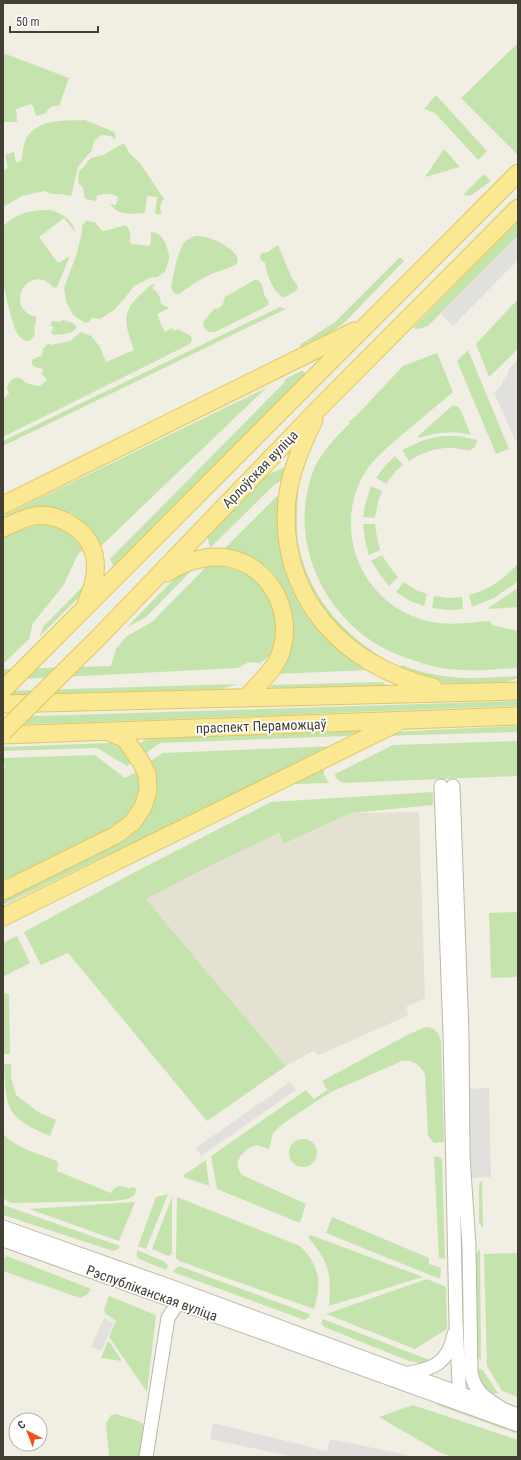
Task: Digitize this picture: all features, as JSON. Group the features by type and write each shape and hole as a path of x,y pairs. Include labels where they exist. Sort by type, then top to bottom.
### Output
{"main road":[{"name":"Арлоўская вуліца","path":"3,690 518,173"},
{"name":"Арлоўская вуліца","path":"3,732 97,639 322,405 518,208"},
{"path":"3,506 366,325"},
{"path":"322,405 301,447 287,500 288,539 292,566 300,587 310,606 325,624 344,643 365,659 389,673 417,684 454,692"},
{"path":"3,528 34,516 48,516 61,519 81,532 89,543 94,554 96,576 94,587 83,609"},
{"path":"144,590 173,569 191,561 206,558 227,557 243,562 267,579 273,586 280,600 284,616 285,627 281,652 274,665 246,698"},
{"name":"праспект Пераможцаў","path":"3,704 518,691"},
{"name":"праспект Пераможцаў","path":"3,735 518,716"},
{"path":"3,917 403,720"},
{"path":"3,890 116,835 132,822 143,808 148,791 147,774 141,762 125,739 109,732"}],"street":[{"path":"462,1398 456,1322 447,786 462,1034 463,1156 469,1246 470,1351 472,1379 480,1394 487,1400 513,1413"},
{"path":"3,1227 164,1284 405,1374 462,1398 518,1425"},
{"name":"Рэспубліканская вуліца","path":"3,1240 302,1346 462,1398"},
{"path":"146,1457 168,1318 178,1303"},
{"path":"405,1374 434,1366 446,1356 451,1348 456,1322"},
{"path":"462,1398 472,1379"},
{"path":"462,1398 513,1413"}],"shaded area":[{"path":"518,237 518,260 453,326 441,314"},
{"path":"518,359 518,440 516,442 494,393 503,383 503,380 509,373 508,370"},
{"path":"419,812 425,998 406,1007 409,1015 319,1055 313,1051 286,1066 146,899 279,833 285,844 351,813"},
{"path":"290,1082 296,1090 201,1156 196,1148"},
{"path":"489,1088 491,1177 469,1178 467,1089"},
{"path":"104,1318 114,1323 101,1351 91,1347"},
{"path":"213,1423 327,1451 330,1439 417,1457 294,1457 210,1439"}],"green space":[{"path":"518,43 518,154 517,154 461,98"},
{"path":"3,53 69,78 59,106 52,106 44,114 36,116 34,108 31,104 16,109 17,122 3,122"},
{"path":"436,95 487,151 478,160 435,113 424,109"},
{"path":"85,120 114,132 116,137 115,139 110,136 102,135 94,141 92,150 78,167 71,196 52,194 44,191 22,196 3,207 3,170 8,168 5,155 14,152 16,163 21,161 27,137 39,126 53,122"},
{"path":"124,143 130,154 140,163 164,199 160,206 162,214 155,214 157,197 147,196 145,213 135,214 117,211 113,208 110,204 116,205 118,197 113,195 105,194 97,196 96,201 85,199 83,188 78,182 79,172 91,158 103,155"},
{"path":"444,149 460,167 425,177"},
{"path":"484,174 491,181 470,196 463,195"},
{"path":"51,210 67,218 72,224 75,232 64,218 39,237 58,263 70,256 57,287 54,288 45,281 36,279 28,282 23,289 20,296 21,305 26,312 36,317 34,336 28,341 21,338 16,330 5,293 3,273 3,227 19,215 31,211"},
{"path":"518,220 518,236 428,326 419,329 413,328"},
{"path":"86,221 95,222 102,231 125,225 129,231 130,242 132,244 149,246 151,243 151,233 159,234 167,246 169,260 165,272 157,277 150,278 134,286 114,310 100,319 92,318 89,322 85,323 73,315 66,301 64,288 76,256 82,233 82,226"},
{"path":"195,236 213,239 226,246 235,254 238,259 237,264 213,273 196,282 179,294 175,294 171,288 179,252 185,242"},
{"path":"278,245 291,276 298,287 296,291 283,298 273,287 267,273 265,263 260,259 261,253 268,252"},
{"path":"400,257 404,261 344,323 299,352 301,344 335,322"},
{"path":"256,279 261,283 264,295 269,302 267,306 215,332 209,332 204,328 203,322 214,309 219,308 223,304 225,297"},
{"path":"153,284 155,285 152,288 159,295 161,304 169,308 157,314 165,332 172,328 174,331 178,329 191,336 192,340 190,344 3,437 3,398 5,398 9,393 7,388 9,383 14,378 19,378 26,383 40,386 47,380 42,374 43,369 35,367 32,364 32,360 42,355 43,349 49,343 51,345 70,341 81,332 91,336 100,347 106,362 134,350 127,328 127,315 133,303 147,288"},
{"path":"518,299 518,349 489,377 476,344"},
{"path":"280,307 286,309 3,446 3,441"},
{"path":"63,320 73,323 77,327 70,333 53,335 51,332 54,327 51,326 51,323 53,321 59,322"},
{"path":"468,350 509,449 496,454 457,361"},
{"path":"437,353 453,392 377,457 364,474 355,495 351,516 352,538 357,559 367,578 380,595 397,608 418,618 436,623 454,624 490,621 492,625 518,631 518,668 457,670 422,663 396,654 372,641 351,625 334,604 320,582 310,557 305,531 305,504 311,477 322,454 332,441 350,423 349,421 356,416 403,366"},
{"path":"301,371 305,372 303,377 116,566 113,565 110,559 284,383 285,379"},
{"path":"266,388 100,547 90,531 72,514 47,506 27,510 3,521 3,516"},
{"path":"452,406 457,406 460,409 471,435 445,432 419,438 418,436"},
{"path":"441,436 459,436 477,440 475,446 470,450 455,448 437,449 409,461 402,450 424,440"},
{"path":"395,456 403,465 396,471 386,484 376,478"},
{"path":"285,467 282,480 274,485 210,548 207,534 265,476"},
{"path":"371,486 382,491 375,518 363,517"},
{"path":"294,493 298,493 298,542 310,580 319,597 343,627 373,652 390,662 387,665 359,647 314,600 293,544"},
{"path":"281,495 278,523 280,549 286,573 296,596 309,617 326,636 346,654 368,670 275,674 289,606 283,589 274,574 266,566 240,553 224,549 277,496"},
{"path":"41,524 69,532 77,538 84,549 78,554 63,586 33,623 29,639 3,664 3,538 20,530"},
{"path":"363,524 375,524 380,550 369,555 365,540"},
{"path":"382,555 398,577 389,586 371,561"},
{"path":"518,563 518,581 516,583 494,598 472,607 469,595 490,587 508,574"},
{"path":"214,565 226,567 254,577 275,603 277,636 274,653 260,663 249,662 238,668 3,680 3,669 111,666 116,649 127,636 152,622 207,566"},
{"path":"193,569 145,618 127,627 179,574"},
{"path":"88,581 83,593 39,637 43,627"},
{"path":"404,582 416,590 427,594 424,606 410,601 396,592"},
{"path":"518,588 518,607 488,608"},
{"path":"434,596 449,598 462,597 463,609 449,610 432,608"},
{"path":"402,665 431,674 460,678 518,676 518,678 504,683 443,683 428,680 397,669"},
{"path":"382,682 385,684 385,687 266,691 272,685"},
{"path":"237,684 222,689 3,695 3,691"},
{"path":"518,701 518,706 3,725 3,717"},
{"path":"518,726 518,732 381,736 411,731"},
{"path":"360,731 348,736 160,743 145,754 139,744 149,737"},
{"path":"518,741 518,776 342,783 336,778 335,774 393,745"},
{"path":"110,743 121,748 132,763 127,766 97,748 3,751 3,747"},
{"path":"335,746 3,905 3,897 127,838 148,815 149,762 163,753"},
{"path":"95,755 125,778 138,771 140,789 139,804 124,822 3,884 3,768 7,766 3,766 3,758"},
{"path":"324,766 324,775 329,783 286,784"},
{"path":"433,792 433,805 351,813 284,844 279,833 146,899 286,1066 207,1121 68,953 41,965 24,932 135,872 271,802"},
{"path":"518,912 518,977 491,978 489,913"},
{"path":"17,936 30,963 3,977 3,943"},
{"path":"3,993 9,994 10,1054 3,1054"},
{"path":"426,1027 436,1031 441,1041 444,1142 434,1143 428,1136 425,1074 415,1063 402,1061 331,1092 280,1126 273,1133 269,1149 256,1145 243,1153 240,1157 238,1166 242,1175 306,1204 300,1223 217,1189 211,1156 306,1090 314,1099 327,1090 322,1081 409,1034"},
{"path":"4,1064 11,1064 11,1077 16,1095 38,1112 56,1120 50,1136 25,1123 11,1110 6,1092"},
{"path":"3,1134 21,1147 57,1161 57,1171 111,1193 119,1186 130,1189 131,1187 136,1188 135,1195 128,1199 113,1201 11,1203 3,1198"},
{"path":"303,1139 313,1143 317,1153 313,1163 303,1167 293,1163 289,1153 293,1143"},
{"path":"438,1156 442,1160 445,1259 439,1258 434,1157"},
{"path":"206,1160 209,1186 183,1177 184,1175"},
{"path":"482,1180 483,1228 479,1223 479,1184"},
{"path":"168,1194 146,1249 138,1246 156,1197"},
{"path":"172,1197 172,1254 168,1256 152,1249"},
{"path":"177,1197 300,1246 312,1261 318,1275 317,1300 314,1309 179,1261 176,1258"},
{"path":"135,1202 119,1241 29,1209"},
{"path":"3,1205 120,1246 118,1249 113,1251 3,1215"},
{"path":"332,1217 429,1258 429,1264 441,1268 440,1279 326,1233"},
{"path":"311,1235 423,1277 329,1306 330,1285 328,1269 321,1254 308,1237"},
{"path":"480,1249 481,1359 477,1359 476,1254"},
{"path":"137,1250 165,1262 168,1266 166,1270 139,1259 137,1256"},
{"path":"517,1253 518,1397 502,1391 487,1366 484,1254"},
{"path":"7,1256 91,1289 87,1295 80,1298 3,1271 3,1259"},
{"path":"179,1266 310,1314 309,1317 304,1320 173,1272"},
{"path":"427,1279 446,1287 447,1329 415,1349 326,1314"},
{"path":"109,1296 156,1315 147,1392 109,1337 116,1321 106,1314 104,1310"},
{"path":"323,1319 432,1361 420,1363 409,1361 324,1327 321,1323"},
{"path":"109,1341 122,1361 101,1358"},
{"path":"477,1369 482,1369 498,1393 495,1394 485,1387 479,1377"},
{"path":"438,1401 518,1430 518,1434 437,1405"},
{"path":"413,1405 518,1440 518,1457 453,1457 439,1452 379,1417"},
{"path":"116,1414 138,1421 144,1425 140,1457 109,1457 106,1423 111,1415"}]}
